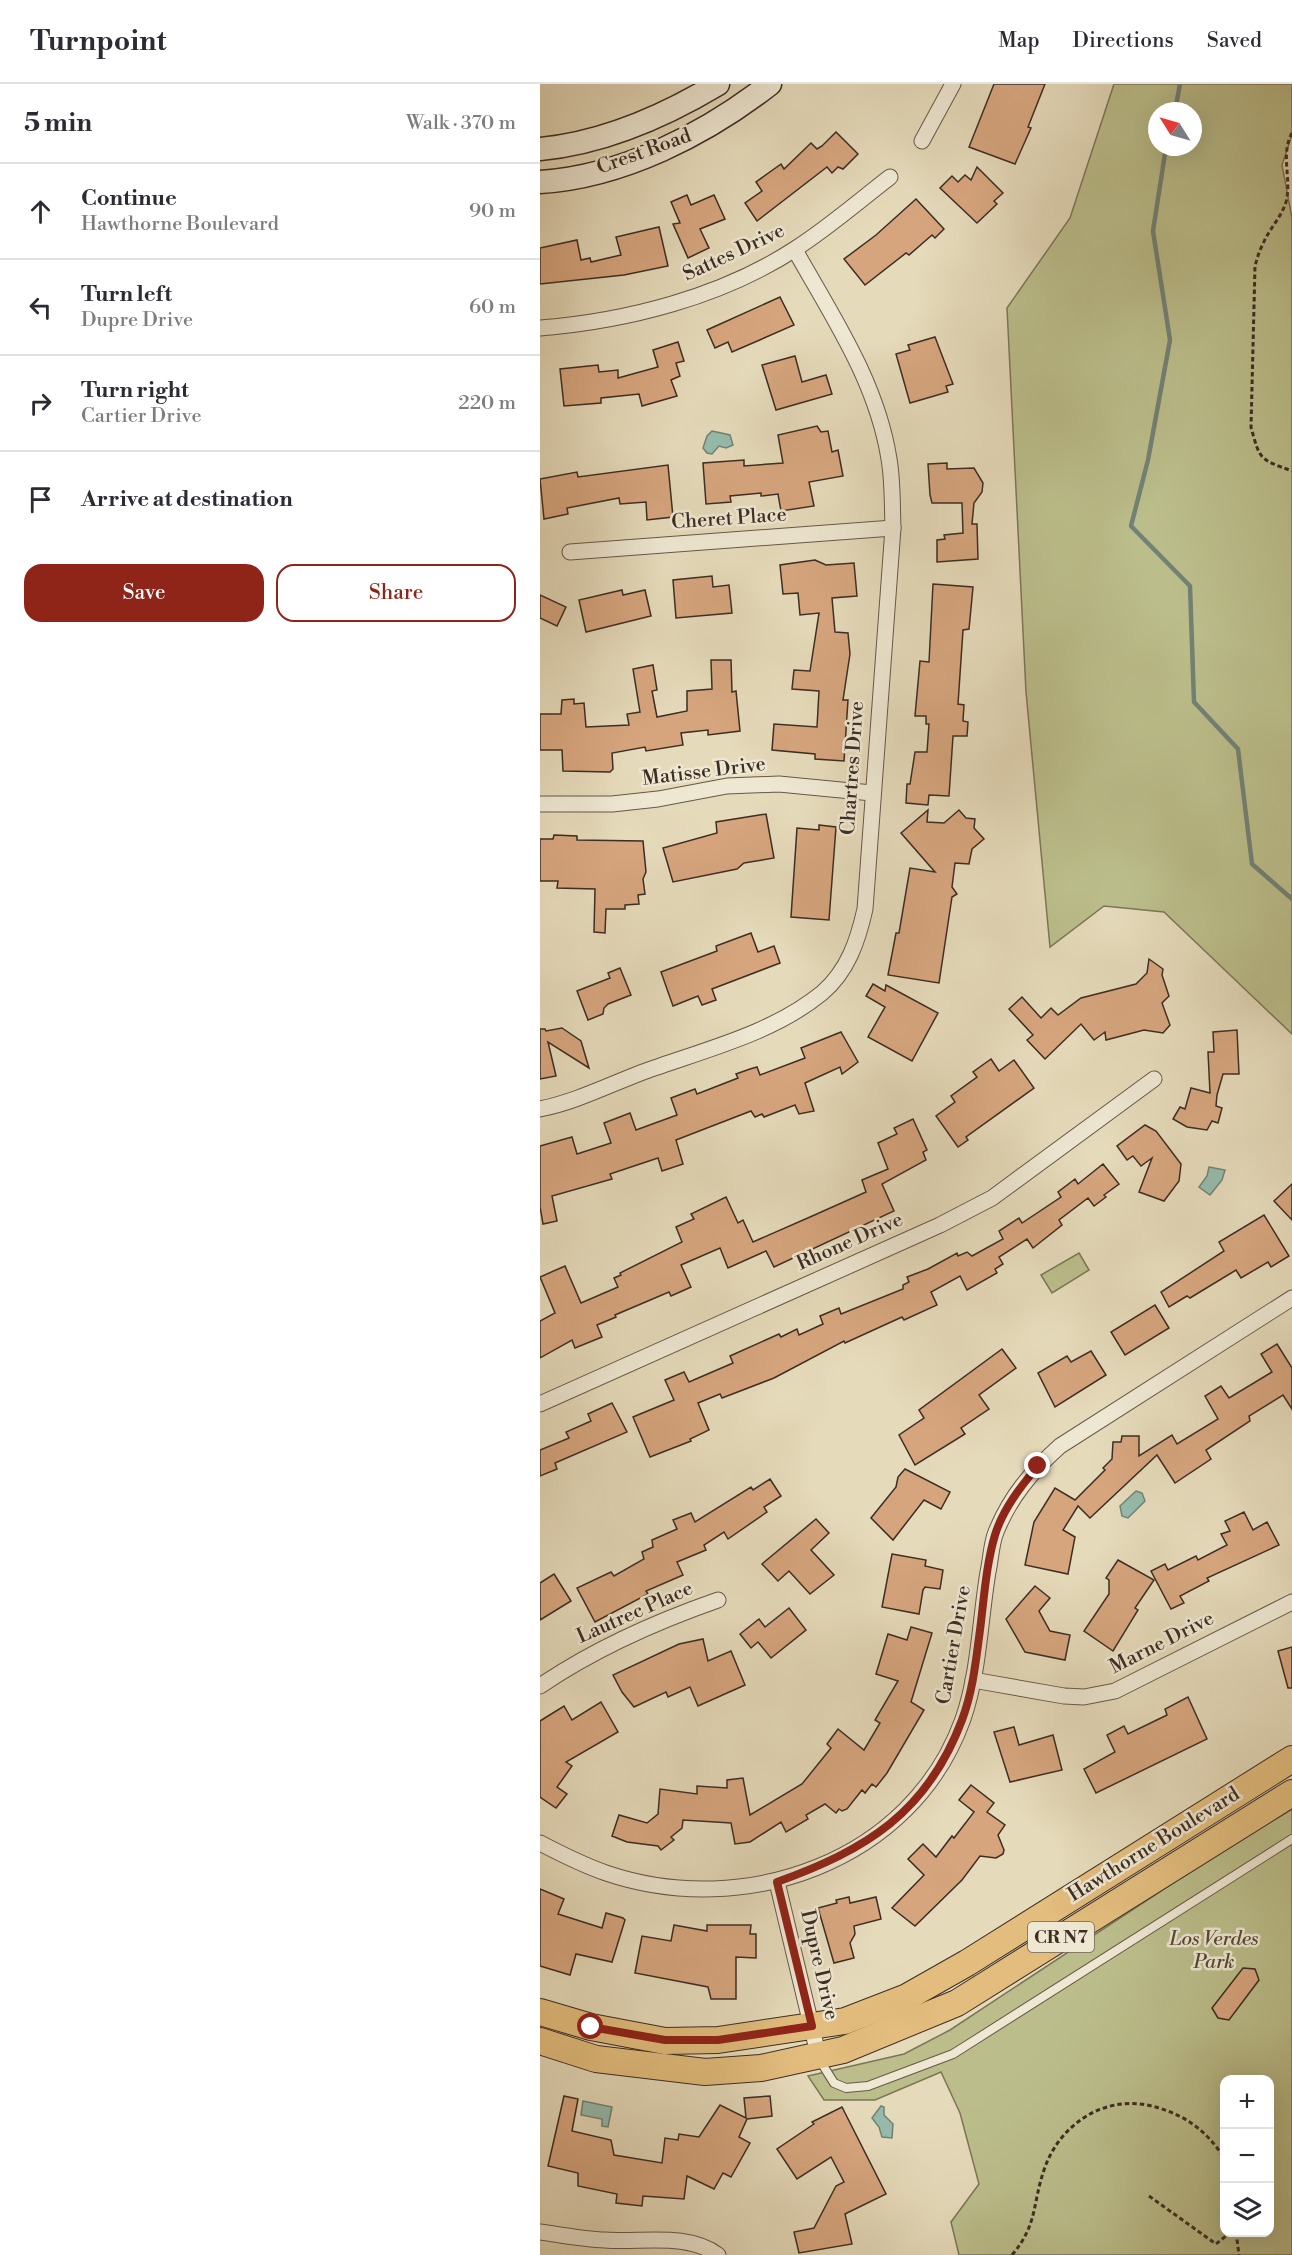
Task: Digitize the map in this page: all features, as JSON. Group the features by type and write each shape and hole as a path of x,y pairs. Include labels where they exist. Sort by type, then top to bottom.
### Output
{"main road":[{"name":"Crest Road","path":"540,149 565,146 624,130 676,109 718,84"},
{"name":"Crest Road","path":"540,182 560,180 651,154 696,134 770,84"},
{"name":"Hawthorne Boulevard","path":"540,2012 591,2027 665,2040 718,2040 845,2021 907,1997 967,1963 1292,1759"},
{"name":"Hawthorne Boulevard","path":"540,2041 596,2059 705,2072 761,2068 819,2058 907,2026 957,2003 1292,1793"}],"street":[{"path":"922,141 953,84"},
{"name":"Sattes Drive","path":"540,328 587,324 665,306 714,291 795,250 890,177"},
{"name":"Chartres Drive","path":"540,1109 754,1032 798,1009 823,992 842,970 857,941 865,909 892,528 889,457 874,402 854,355 795,250"},
{"name":"Cheret Place","path":"570,552 892,528"},
{"name":"Matisse Drive","path":"540,804 612,804 658,799 727,786 779,784 872,793"},
{"name":"Rhone Drive","path":"540,1404 940,1225 992,1198 1154,1079"},
{"name":"Cartier Drive","path":"540,1843 607,1874 678,1887 719,1888 777,1882 824,1865 866,1843 899,1818 924,1791 963,1719 973,1680 995,1534 1015,1494 1038,1466 1060,1446 1292,1298"},
{"name":"Lautrec Place","path":"540,1686 612,1642 668,1617 718,1600"},
{"name":"Marne Drive","path":"973,1680 1064,1696 1084,1697 1115,1691 1292,1602"},
{"name":"Dupre Drive","path":"777,1882 819,2058"},
{"path":"540,2232 604,2240 674,2241 705,2245 718,2255"}],"lane":[{"path":"819,2058 834,2083 846,2088 868,2086 953,2054 1292,1839"}],"path":[{"path":"1292,133 1287,142 1286,163 1290,173 1286,201 1263,243 1255,266 1251,427 1257,449 1263,460 1292,471"},
{"path":"1012,2255 1032,2226 1044,2170 1051,2152 1076,2122 1090,2113 1125,2103 1157,2107 1190,2121 1207,2134 1220,2152"},
{"path":"1149,2196 1216,2244 1225,2237"},
{"path":"1237,2237 1239,2255"}],"green space":[{"path":"1114,84 1292,84 1292,135 1282,165 1292,218 1292,1034 1164,912 1104,906 1050,947 1026,692 1007,308 1070,218"},
{"path":"1079,1253 1089,1270 1052,1293 1041,1275"},
{"name":"Los Verdes Park","path":"1292,1809 1292,2255 959,2255 951,2222 979,2184 960,2113 941,2072 875,2100 824,2100 808,2076 904,2054 950,2030 1167,1887"}],"shaded area":[{"path":"712,431 730,435 733,445 726,448 719,446 712,454 707,453 703,448 707,436"},
{"path":"1209,1167 1225,1170 1222,1180 1210,1195 1199,1187 1207,1176"},
{"path":"1136,1491 1142,1493 1145,1501 1128,1518 1122,1516 1120,1506"},
{"path":"583,2101 612,2107 608,2127 602,2126 602,2119 581,2115"},
{"path":"881,2106 884,2107 884,2115 893,2124 892,2138 882,2137 879,2127 872,2118"}],"building":[{"path":"994,84 1045,84 1028,127 1031,128 1015,164 969,147"},
{"path":"836,132 858,154 843,169 838,167 832,173 827,167 757,221 745,203 762,191 756,182 781,164 784,169 811,143 817,149 822,146"},
{"path":"977,167 1003,193 994,201 997,204 977,223 940,188 952,176 958,182 965,175 971,180"},
{"path":"687,195 691,205 714,195 725,219 700,229 709,248 688,258 673,224 680,223 671,202"},
{"path":"916,199 944,229 935,238 932,235 909,255 906,253 865,285 844,259 876,235"},
{"path":"659,227 668,266 624,275 540,284 540,248 577,240 581,260 590,258 591,262 621,255 616,237"},
{"path":"780,297 794,325 732,352 728,342 715,348 707,330"},
{"path":"935,337 953,384 946,386 948,392 910,403 896,354 910,350 908,345"},
{"path":"678,342 684,361 676,363 680,376 671,380 677,396 642,406 639,394 601,398 601,403 564,406 560,369 598,365 599,372 618,370 618,378 658,367 653,350"},
{"path":"795,356 802,382 826,375 832,394 776,410 762,365"},
{"path":"817,426 821,432 828,431 832,452 838,450 843,476 809,482 814,506 781,511 778,494 761,496 761,493 730,496 731,502 706,504 703,463 744,460 744,466 783,463 778,435"},
{"path":"947,463 947,469 974,468 983,483 982,492 974,503 972,524 977,524 978,559 937,562 937,540 945,539 944,535 963,533 962,503 932,503 930,495 928,464"},
{"path":"668,465 673,517 647,520 646,502 620,504 619,498 567,508 568,514 544,519 540,479 577,472 578,477"},
{"path":"815,560 826,565 854,563 857,596 832,598 835,632 848,633 850,654 843,700 848,700 844,761 815,759 815,754 772,750 774,724 817,727 819,691 792,689 794,670 810,671 819,613 800,615 798,593 783,594 780,565"},
{"path":"712,576 713,587 729,585 732,613 676,618 673,580"},
{"path":"933,584 973,587 969,629 963,630 958,704 964,705 963,721 968,722 967,736 953,736 949,796 929,795 928,805 906,803 907,784 910,784 915,752 927,752 929,724 926,724 926,716 915,716 920,661 929,662"},
{"path":"622,590 623,595 645,590 651,616 586,632 579,600"},
{"path":"540,595 566,607 557,626 540,618"},
{"path":"711,660 731,660 732,692 736,691 740,731 708,735 708,730 681,733 683,745 646,751 645,747 612,753 613,769 610,772 563,771 562,750 540,750 540,714 561,714 562,700 574,699 574,704 584,703 586,727 629,725 627,714 640,712 633,669 653,665 657,690 652,691 657,717 687,711 687,691 712,689"},
{"path":"928,810 927,822 944,823 959,810 966,818 975,819 974,828 984,839 972,849 969,864 955,863 952,887 957,894 952,897 939,983 888,975 896,933 899,933 910,868 935,872 901,833"},
{"path":"766,814 774,858 744,863 737,869 673,882 663,848 717,833 716,822"},
{"path":"819,825 836,827 829,920 791,917 797,828 819,830"},
{"path":"554,835 577,836 577,840 643,841 646,872 643,879 645,894 638,895 639,904 625,905 625,909 606,909 605,933 594,932 595,889 557,888 558,881 540,881 540,839 553,839"},
{"path":"751,933 758,952 774,946 780,963 712,989 716,1000 702,1005 698,996 673,1006 661,972 717,951 716,946"},
{"path":"1149,959 1163,969 1162,975 1169,996 1162,1003 1170,1025 1163,1033 1144,1030 1106,1040 1105,1032 1094,1040 1081,1024 1045,1059 1027,1040 1033,1035 1009,1009 1022,997 1041,1018 1051,1008 1058,1015 1081,998 1136,984 1147,973"},
{"path":"620,968 631,995 608,1004 603,1014 588,1020 577,991 610,978 608,973"},
{"path":"873,984 885,991 886,985 938,1013 912,1061 868,1037 885,1007 866,996"},
{"path":"562,1028 581,1041 589,1068 548,1042 556,1076 540,1079 540,1029 546,1031"},
{"path":"1237,1030 1239,1074 1223,1074 1217,1095 1216,1106 1222,1108 1218,1123 1212,1121 1207,1130 1187,1127 1173,1119 1180,1107 1185,1109 1191,1088 1210,1093 1208,1052 1214,1052 1213,1032"},
{"path":"841,1032 858,1062 842,1074 840,1067 805,1083 814,1111 799,1114 795,1105 764,1117 762,1114 755,1117 751,1111 676,1140 683,1164 662,1171 658,1158 610,1174 612,1179 552,1196 557,1221 543,1224 540,1207 540,1146 572,1137 577,1154 611,1143 604,1123 630,1113 636,1130 677,1115 671,1098 695,1089 697,1094 738,1078 736,1074 750,1069 757,1067 760,1075 805,1058 801,1048"},
{"path":"991,1059 999,1071 1014,1060 1034,1088 966,1137 968,1140 958,1147 936,1116 955,1102 951,1096 977,1077 973,1072"},
{"path":"913,1119 927,1150 923,1152 926,1160 882,1184 894,1211 774,1267 766,1251 728,1268 720,1248 681,1265 691,1287 671,1296 669,1292 597,1325 602,1337 575,1348 572,1340 540,1358 540,1321 555,1313 540,1277 565,1266 581,1303 618,1287 614,1278 621,1275 620,1273 682,1242 676,1227 694,1219 691,1214 726,1197 738,1223 743,1220 753,1242 866,1192 862,1180 888,1169 878,1143 897,1134 894,1128"},
{"path":"1145,1125 1156,1131 1181,1164 1179,1181 1164,1201 1139,1192 1152,1158 1141,1166 1133,1156 1127,1160 1117,1146"},
{"path":"1103,1164 1119,1184 1094,1206 1088,1198 1059,1220 1062,1225 1033,1248 1027,1239 999,1257 1003,1264 995,1269 997,1273 967,1290 960,1276 931,1292 937,1305 904,1320 902,1317 845,1343 844,1341 774,1378 722,1398 720,1394 698,1403 709,1430 690,1439 691,1441 650,1457 633,1417 674,1400 665,1380 684,1372 689,1382 733,1363 730,1356 779,1334 781,1337 797,1329 799,1335 823,1324 820,1316 839,1308 841,1314 903,1289 903,1285 909,1282 907,1277 928,1269 957,1253 958,1256 967,1252 972,1256 1003,1239 999,1231 1019,1218 1022,1223 1061,1197 1058,1192 1075,1179 1078,1184"},
{"path":"1292,1184 1292,1220 1274,1201"},
{"path":"1264,1215 1289,1256 1271,1267 1268,1262 1241,1278 1236,1270 1190,1298 1187,1296 1169,1307 1161,1292 1224,1251 1219,1242"},
{"path":"1155,1305 1169,1328 1125,1355 1111,1332"},
{"path":"1277,1344 1292,1368 1292,1409 1283,1395 1249,1416 1250,1421 1206,1450 1211,1459 1175,1483 1157,1455 1090,1518 1078,1506 1063,1530 1075,1537 1068,1574 1025,1565 1034,1522 1055,1488 1075,1500 1105,1470 1103,1468 1112,1459 1113,1442 1121,1442 1122,1436 1139,1436 1139,1456 1172,1435 1177,1444 1218,1419 1205,1396 1221,1386 1229,1398 1272,1372 1261,1354"},
{"path":"1002,1349 1016,1368 979,1395 989,1409 961,1428 965,1434 915,1465 899,1435 924,1418 919,1410"},
{"path":"1091,1351 1106,1375 1055,1407 1038,1373 1067,1356 1071,1362"},
{"path":"612,1403 627,1432 555,1463 557,1469 540,1476 540,1450 569,1438 566,1432 591,1421 588,1414"},
{"path":"905,1469 950,1492 941,1509 924,1500 893,1540 871,1518 896,1487 898,1477"},
{"path":"770,1479 781,1496 764,1507 767,1512 728,1539 724,1532 704,1545 706,1550 677,1562 683,1575 646,1591 648,1594 595,1622 577,1588 611,1572 614,1576 644,1559 642,1552 653,1547 652,1540 677,1529 673,1520 691,1513 695,1522 751,1487 753,1490"},
{"path":"1244,1512 1253,1530 1267,1522 1279,1545 1207,1578 1209,1581 1180,1596 1184,1603 1171,1609 1151,1571 1165,1564 1168,1570 1196,1556 1198,1560 1227,1545 1221,1534 1230,1531 1225,1521"},
{"path":"816,1519 829,1533 811,1550 834,1575 810,1594 789,1571 778,1581 762,1564"},
{"path":"892,1554 926,1560 925,1566 943,1570 940,1589 925,1587 923,1590 919,1614 882,1607"},
{"path":"1118,1560 1154,1580 1135,1608 1138,1610 1113,1651 1084,1631 1109,1594 1109,1580 1106,1578"},
{"path":"554,1574 571,1601 540,1620 540,1583"},
{"path":"1035,1586 1050,1598 1039,1611 1050,1631 1070,1635 1065,1660 1025,1652 1006,1619"},
{"path":"789,1608 806,1630 771,1658 758,1642 751,1648 740,1634 759,1619 765,1627"},
{"path":"911,1627 932,1633 911,1702 924,1710 887,1773 876,1787 872,1784 865,1793 862,1790 847,1809 842,1811 839,1809 836,1813 825,1804 806,1815 808,1819 786,1832 781,1822 750,1842 735,1844 731,1823 683,1820 682,1828 671,1837 674,1840 661,1850 658,1846 627,1842 612,1836 619,1815 647,1823 658,1814 660,1789 697,1794 697,1786 727,1788 727,1780 743,1778 750,1815 802,1784 831,1748 827,1744 838,1729 864,1750 880,1723 875,1720 898,1681 876,1674 888,1634 907,1640"},
{"path":"703,1639 708,1661 731,1651 745,1685 698,1706 690,1687 668,1697 666,1692 634,1707 622,1692 613,1675 679,1644"},
{"path":"1292,1647 1292,1688 1288,1688 1278,1651"},
{"path":"1188,1697 1207,1739 1096,1793 1084,1769 1115,1752 1107,1735 1124,1726 1128,1734 1167,1715 1165,1709"},
{"path":"601,1702 618,1732 566,1762 572,1766 557,1787 567,1794 556,1808 540,1797 540,1721 564,1706 572,1720"},
{"path":"1014,1727 1019,1745 1053,1735 1062,1770 1010,1782 994,1732"},
{"path":"971,1785 994,1803 987,1812 1005,1825 998,1835 1004,1850 1003,1854 996,1858 980,1856 962,1880 915,1926 892,1908 924,1875 908,1859 923,1844 936,1857 952,1836 954,1838 974,1812 959,1800"},
{"path":"540,1889 564,1899 558,1914 602,1928 606,1913 625,1920 612,1962 576,1954 570,1975 540,1966"},
{"path":"849,1897 850,1903 876,1897 881,1919 854,1926 855,1934 850,1943 854,1958 834,1963 818,1908"},
{"path":"674,1925 707,1931 707,1925 751,1925 750,1934 756,1934 756,1958 736,1957 736,1999 711,1999 708,1987 635,1973 642,1936 671,1941"},
{"path":"1243,1968 1255,1969 1259,1980 1229,2020 1218,2018 1212,2008"},
{"path":"564,2096 578,2099 572,2131 611,2140 614,2155 662,2163 665,2138 678,2140 679,2134 699,2137 720,2105 746,2118 744,2098 770,2096 772,2116 747,2119 739,2137 750,2143 731,2177 723,2173 714,2189 687,2176 684,2199 643,2196 642,2206 616,2203 617,2194 578,2186 578,2173 548,2166"},
{"path":"842,2107 886,2194 845,2214 852,2244 799,2253 794,2232 814,2228 836,2186 844,2182 831,2157 797,2179 777,2149 814,2124 812,2122"}],"waterway":[{"path":"1177,102 1180,84"},
{"path":"1165,156 1153,231 1170,340 1148,460 1131,526 1190,586 1194,702 1238,749 1252,864 1292,899"}],"route":[{"path":"591,2027 665,2040 718,2040 812,2026 777,1882 824,1865 866,1843 899,1818 924,1791 963,1719 973,1680 995,1534 1015,1494 1038,1466"}]}
